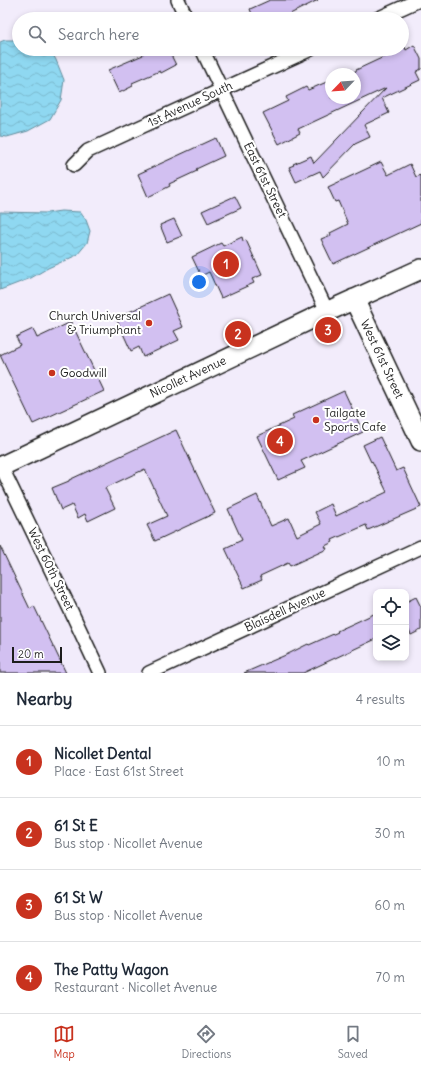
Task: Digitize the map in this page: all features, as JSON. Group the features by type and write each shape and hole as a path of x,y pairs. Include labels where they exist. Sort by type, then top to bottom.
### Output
{"main road":[{"name":"Nicollet Avenue","path":"1,467 327,311 421,268"},
{"name":"West 61st Street","path":"354,299 421,441"}],"street":[{"path":"178,0 184,12"},
{"path":"392,12 419,0"},
{"name":"East 61st Street","path":"205,56 327,311"},
{"name":"1st Avenue South","path":"74,165 88,151 296,56"},
{"name":"West 60th Street","path":"1,467 100,673"},
{"name":"Blaisdell Avenue","path":"149,673 421,547"}],"water":[{"path":"12,40 12,56 54,56 64,80 61,100 50,119 28,131 7,137 0,136 0,42"},
{"path":"61,211 80,212 86,220 90,231 87,243 77,255 48,268 31,278 0,290 0,212 47,213"}],"building":[{"path":"270,0 318,0 294,12 251,12 250,9"},
{"path":"414,45 421,59 421,69 416,72 420,80 382,98 389,113 364,125 370,137 355,144 323,177 320,171 296,182 289,167 311,156 314,163 386,88 361,100 360,68 386,56 409,56 409,48"},
{"path":"141,56 172,56 176,65 161,73 160,71 132,83 133,86 119,93 108,70"},
{"path":"325,83 325,104 352,104 298,129 300,133 279,144 263,113 288,101 286,97 306,87 308,90"},
{"path":"216,138 224,156 196,169 197,171 169,184 170,186 148,197 138,174"},
{"path":"381,162 388,175 410,164 416,177 421,175 421,223 333,264 321,239 331,235 330,233 348,224 338,201 335,202 328,187"},
{"path":"235,196 241,208 208,223 202,211"},
{"path":"174,219 182,236 167,242 160,225"},
{"path":"242,237 243,241 246,240 262,275 252,279 254,283 221,298 209,272 201,276 192,257 221,243 223,246"},
{"name":"Church Universal & Triumphant","path":"168,294 183,327 174,331 179,340 143,357 139,347 131,351 116,318"},
{"name":"Goodwill","path":"71,322 104,391 33,424 0,355 20,345 16,337 33,329 37,338"},
{"path":"344,391 363,432 301,461 305,468 278,480 257,436 294,419 292,415"},
{"path":"176,430 215,513 155,541 147,525 167,516 145,469 105,488 115,508 88,521 85,514 78,518 72,505 61,510 52,488"},
{"path":"380,437 396,471 403,468 421,507 368,530 366,525 332,540 333,542 325,546 327,549 290,566 288,563 260,576 262,580 244,588 225,548 242,540 228,509 257,495 271,526 289,518 297,536 321,524 315,512 331,504 336,516 387,492 363,445"},
{"path":"0,546 30,609 34,606 66,673 0,673"},
{"path":"416,597 421,607 421,630 411,635 409,631 409,600"},
{"path":"373,614 373,640 303,673 244,673 338,632 337,631"}],"place":[{"name":"Nicollet Dental","path":"226,264"},
{"name":"Church Universal & Triumphant","path":"149,323"},
{"name":"61 St W","path":"328,330"},
{"name":"61 St E","path":"238,334"},
{"name":"Goodwill","path":"52,373"},
{"name":"Tailgate Sports Cafe","path":"316,420"},
{"name":"The Patty Wagon","path":"280,441"}]}
